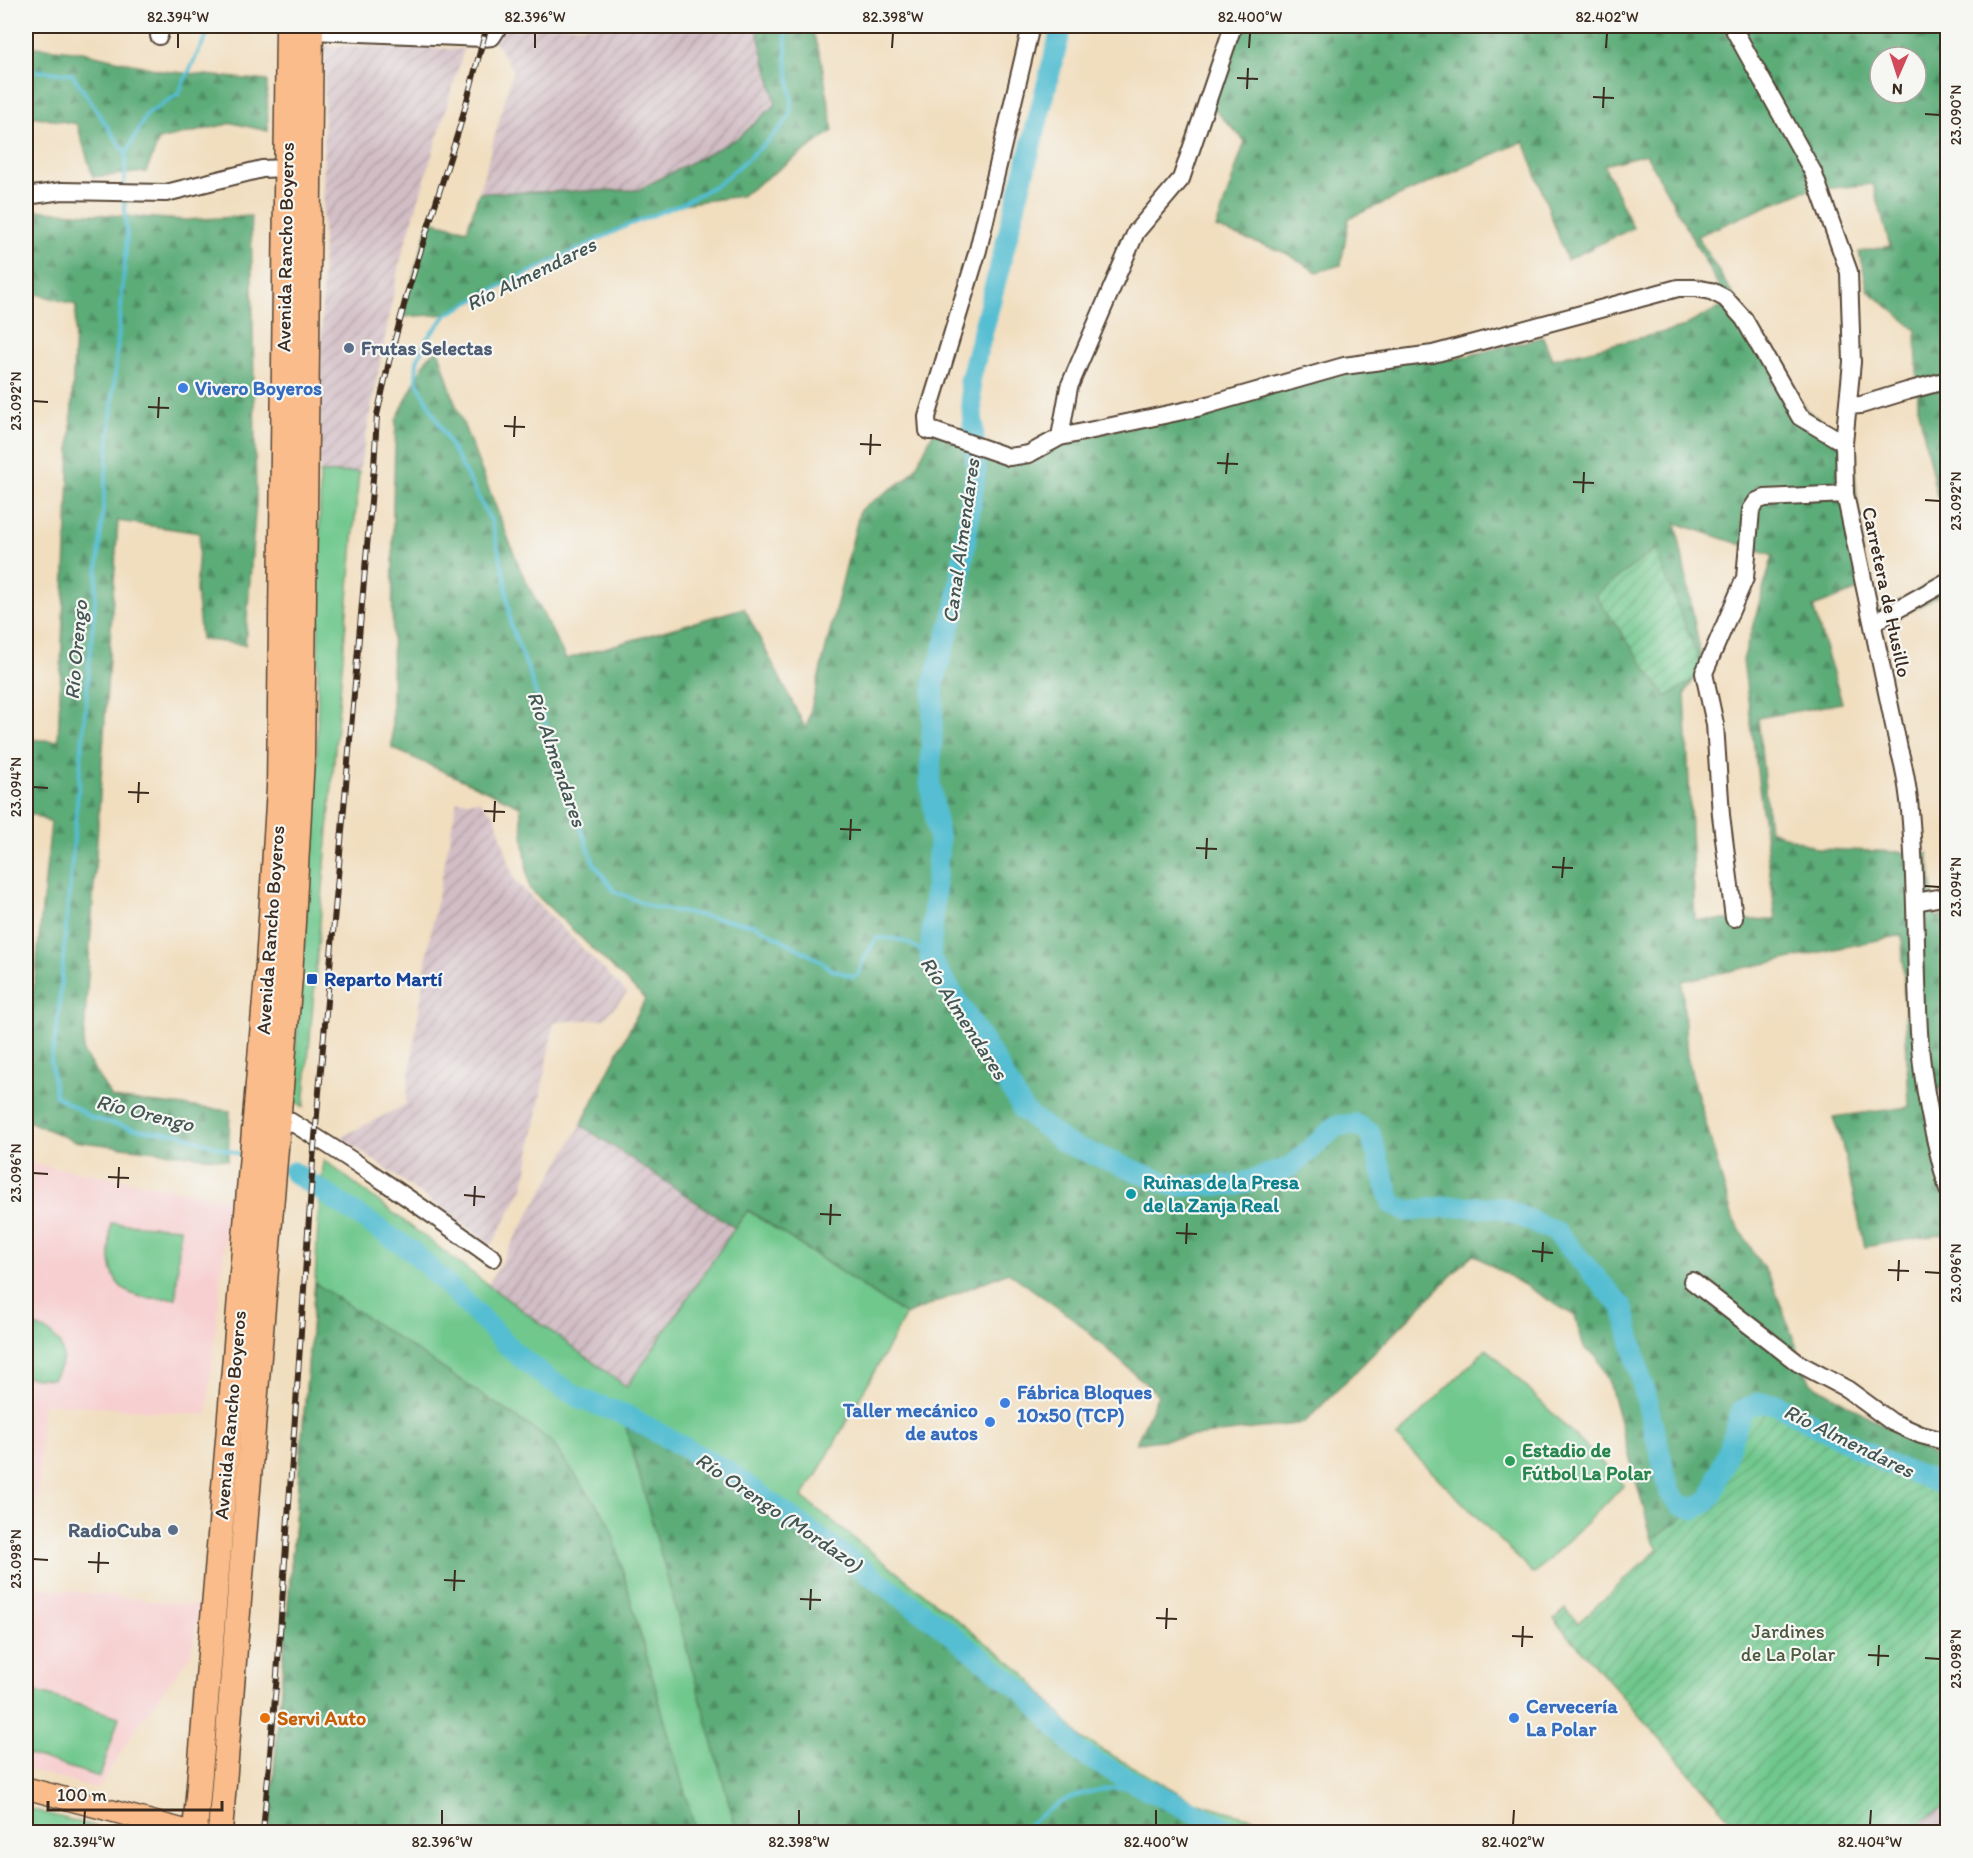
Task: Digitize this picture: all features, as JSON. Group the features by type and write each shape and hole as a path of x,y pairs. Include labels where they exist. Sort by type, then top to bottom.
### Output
{"highway":[{"name":"Avenida Rancho Boyeros","path":"193,1833 265,1142 268,964 279,788 286,168 303,27"},
{"name":"Avenida Rancho Boyeros","path":"265,1142 278,1114 290,977 302,758 303,27"},
{"name":"Avenida Rancho Boyeros","path":"220,1833 261,1187"},
{"path":"209,1833 216,1804 224,1786"}],"main road":[{"path":"26,1788 193,1833"},
{"path":"26,1801 139,1833"}],"street":[{"path":"303,27 483,39 492,37 499,26"},
{"path":"1031,26 978,250 927,417 928,431 934,431 1009,457 1029,454 1060,436 1197,408 1344,366 1433,354 1678,288 1695,288 1725,297 1744,319 1800,417 1844,443"},
{"path":"1060,436 1070,387 1136,232 1181,179 1233,26"},
{"name":"Carretera de Husillo","path":"1732,26 1813,172 1849,272 1852,362 1844,443 1845,494 1906,772 1916,902 1919,1033 1925,1094 1947,1190"},
{"path":"26,196 62,192 166,193 262,169 286,168"},
{"path":"1848,406 1861,405 1947,380"},
{"path":"1734,918 1721,815 1715,724 1704,673 1745,578 1750,510 1757,501 1765,498 1845,494"},
{"path":"1873,623 1947,581"},
{"path":"1916,902 1947,896"},
{"path":"278,1114 372,1174 493,1258"},
{"path":"1692,1281 1798,1363 1847,1389 1892,1422 1921,1435 1947,1442"}],"shaded area":[{"path":"499,26 756,26 776,104 738,138 638,190 479,193 513,70 492,37"},
{"path":"325,46 464,49 399,265 359,472 320,473"},
{"path":"457,801 480,801 495,816 515,881 627,993 604,1019 554,1022 524,1186 492,1245 341,1137 405,1105 429,942"},
{"path":"1947,1085 1947,1190 1925,1094"},
{"path":"581,1125 735,1228 628,1387 488,1285"},
{"path":"26,1162 229,1199 207,1415 43,1403 33,1587 200,1606 191,1654 136,1728 98,1789 26,1769"},
{"path":"1947,1802 1947,1832 1907,1832"}],"green space":[{"path":"756,26 811,26 821,58 833,131 741,196 681,204 626,226 447,314 401,317 430,221 467,230 479,193 638,190 738,138 776,104"},
{"path":"1233,26 1947,26 1947,495 1937,497 1918,406 1916,330 1868,290 1859,252 1890,246 1873,184 1803,191 1697,236 1806,410 1852,442 1863,564 1878,612 1947,574 1947,591 1870,633 1858,590 1813,607 1842,703 1758,718 1769,830 1819,849 1928,853 1936,917 1947,915 1947,1085 1925,1094 1947,1190 1947,1246 1943,1234 1865,1247 1842,1144 1833,1117 1909,1107 1902,935 1682,981 1687,1057 1733,1219 1772,1282 1810,1382 1947,1463 1947,1486 1890,1465 1836,1438 1742,1410 1711,1498 1652,1539 1610,1385 1597,1357 1584,1348 1575,1316 1473,1254 1304,1423 1136,1443 1158,1395 1075,1320 1008,1272 906,1315 748,1210 735,1228 581,1125 645,999 529,888 520,806 392,748 393,504 396,420 426,360 438,349 455,403 521,571 566,659 744,608 806,729 860,510 907,478 916,467 934,431 1009,457 1394,359 1454,359 1543,337 1552,359 1681,328 1728,303 1646,154 1604,165 1633,228 1567,260 1524,141 1349,218 1341,265 1317,272 1286,253 1216,228 1245,141 1207,102","holes":["1676,523 1773,555 1743,660 1776,920 1695,920 1685,693 1694,679 1704,673"]},
{"path":"26,46 82,52 163,71 267,81 268,131 232,123 159,140 146,172 93,177 77,124 26,115"},
{"path":"29,210 185,220 251,216 256,501 245,645 201,639 196,590 200,533 118,521 83,1052 112,1098 230,1111 228,1160 74,1141 26,1120 26,1063 51,823 26,811 26,739 58,741 76,305 26,291"},
{"path":"359,472 304,1107 292,1099 317,760 320,473"},
{"path":"1655,549 1704,673 1666,697 1595,595"},
{"path":"324,1160 627,1387 747,1210 906,1315 802,1497 1024,1673 1081,1738 1195,1802 1301,1832 269,1832"},
{"path":"111,1223 180,1228 176,1298 142,1297 121,1287 115,1278 110,1257"},
{"path":"315,1283 550,1440 609,1522 696,1832 269,1832"},
{"path":"26,1325 45,1330 56,1339 62,1350 63,1357 53,1379 26,1377"},
{"name":"Estadio de Fútbol La Polar","path":"1487,1348 1624,1485 1534,1574 1397,1437"},
{"name":"Jardines de La Polar","path":"1758,1403 1776,1404 1890,1465 1947,1486 1947,1804 1908,1832 1742,1832 1554,1619 1565,1609 1578,1623 1658,1549 1652,1539 1711,1498 1742,1410"},
{"path":"626,1427 724,1477 928,1626 1021,1698 1076,1755 1144,1793 1222,1832 737,1832"},
{"path":"37,1692 119,1717 100,1777 26,1754 26,1728"},
{"path":"26,1808 116,1832 26,1832"}],"waterway":[{"path":"126,154 146,115 178,94 211,26"},
{"name":"Río Almendares","path":"786,26 786,58 792,100 789,118 769,140 720,183 681,204 626,226 447,314 426,340 417,361 416,380 492,523 505,578 511,626 529,672 570,801 594,863 614,891 652,907 755,925 819,960 830,969 854,977 858,974 867,953 877,938 906,942 930,958"},
{"name":"Río Almendares","path":"1062,26 970,381 976,470 956,606 934,682 930,782 939,841 930,958 997,1064 1023,1110 1065,1143 1173,1186 1237,1185 1291,1167 1336,1126 1355,1124 1370,1133 1392,1204 1406,1211 1457,1206 1502,1208 1556,1232 1623,1308 1670,1493 1680,1505 1695,1509 1711,1498 1742,1410 1758,1403 1776,1404 1890,1465 1948,1486"},
{"name":"Río Orengo","path":"26,70 72,74 126,154 124,187"},
{"name":"Río Orengo","path":"124,197 127,237 57,1030 51,1060 55,1095 92,1118 135,1129 179,1134 239,1154"},
{"name":"Río Orengo (Mordazo)","path":"293,1172 412,1251 515,1353 547,1378 583,1400 624,1414 727,1471 937,1623 1029,1696 1080,1753 1142,1787 1234,1832"},
{"path":"1020,1832 1046,1811 1069,1798 1100,1790 1142,1787"}],"railway":[{"path":"263,1832 277,1675 313,1160 377,415 407,294 460,126 487,26"}],"place":[{"name":"Frutas Selectas","path":"349,348"},
{"name":"Vivero Boyeros","path":"183,388"},
{"name":"Reparto Martí","path":"312,979"},
{"name":"Ruinas de la Presa de la Zanja Real","path":"1131,1194"},
{"name":"Fábrica Bloques 10x50 (TCP)","path":"1005,1403"},
{"name":"Taller mecánico de autos","path":"990,1422"},
{"name":"Estadio de Fútbol La Polar","path":"1510,1461"},
{"name":"RadioCuba","path":"173,1530"},
{"name":"Servi Auto","path":"265,1718"},
{"name":"Cervecería La Polar","path":"1514,1718"}],"water label":[{"name":"Canal Almendares","path":"961,541"}]}
